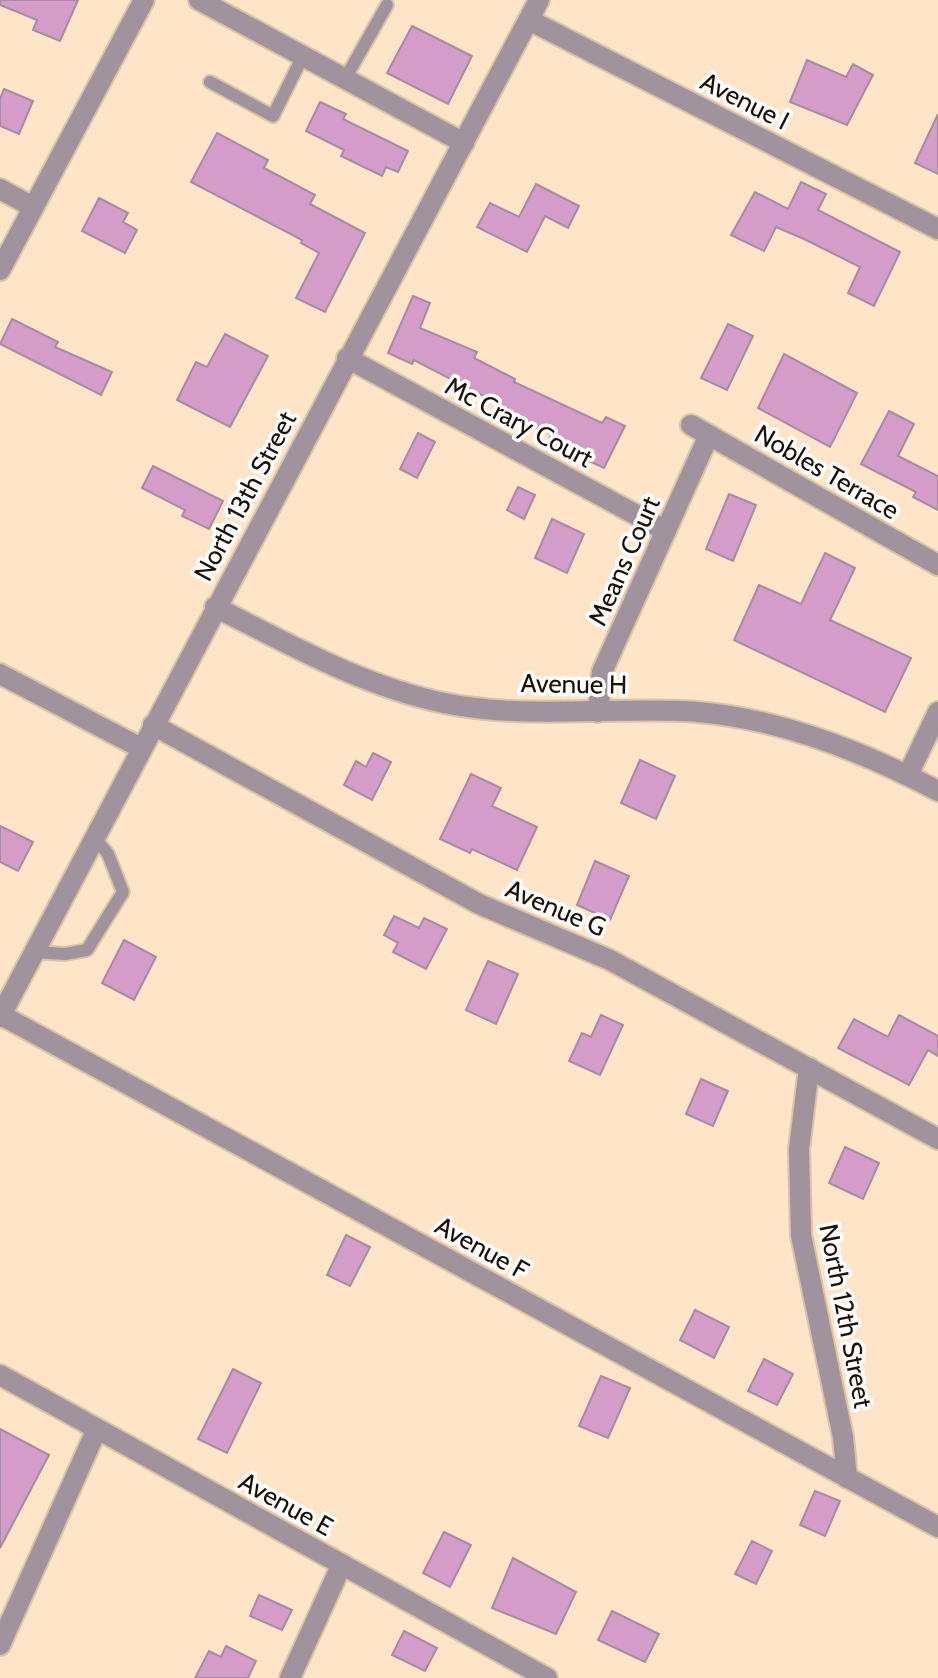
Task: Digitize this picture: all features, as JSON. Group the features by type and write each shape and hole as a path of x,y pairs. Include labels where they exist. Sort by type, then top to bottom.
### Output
{"street":[{"path":"0,270 144,0"},
{"path":"199,0 464,143"},
{"name":"North 13th Street","path":"2,1009 539,0"},
{"name":"Avenue I","path":"529,20 938,229"},
{"path":"0,189 33,207"},
{"name":"Mc Crary Court","path":"347,358 666,531"},
{"name":"Means Court","path":"598,712 602,672 666,531 700,430"},
{"name":"Nobles Terrace","path":"700,430 938,565"},
{"name":"Avenue H","path":"215,607 358,678 445,703 598,712 699,712 788,728 908,775 938,791"},
{"path":"0,674 141,748"},
{"path":"908,775 938,712"},
{"name":"Avenue G","path":"153,725 479,904 610,960 938,1139"},
{"name":"Avenue F","path":"2,1009 938,1527"},
{"name":"North 12th Street","path":"809,1068 799,1149 801,1235 843,1437 847,1478"},
{"name":"Avenue E","path":"0,1375 547,1678"},
{"path":"3,1632 97,1429"},
{"path":"290,1678 342,1564"}],"lane":[{"path":"345,79 387,5"},
{"path":"210,82 273,116 303,56"},
{"path":"34,952 65,954 87,950 123,892 108,854 94,837"}],"building":[{"path":"0,0 78,0 60,41 33,30 37,20 0,5"},
{"path":"412,26 472,56 448,104 387,73"},
{"path":"807,60 846,77 853,64 873,75 847,125 790,102"},
{"path":"4,89 33,101 19,134 0,126 0,99"},
{"path":"320,102 346,114 343,119 408,151 398,172 386,167 382,176 341,156 344,150 306,131"},
{"path":"938,114 938,174 915,163"},
{"path":"217,133 268,160 264,168 315,195 310,204 365,233 325,312 296,298 319,253 301,243 302,240 191,182"},
{"path":"801,182 826,194 818,210 900,252 874,306 848,293 860,267 804,239 776,227 764,251 731,235 755,192 788,209"},
{"path":"536,184 579,206 568,228 545,216 527,252 477,227 490,203 519,217"},
{"path":"99,198 128,213 123,222 137,230 125,253 82,231"},
{"path":"413,296 430,303 420,328 477,352 474,358 515,379 514,382 602,423 606,417 625,426 604,468 548,442 551,434 512,417 514,412 414,360 412,364 388,353"},
{"path":"12,319 58,342 55,347 112,372 101,395 0,344"},
{"path":"728,324 753,336 727,390 701,378"},
{"path":"225,334 268,356 230,427 177,400 196,362 207,367"},
{"path":"784,354 857,393 830,447 758,408"},
{"path":"889,411 914,424 898,456 938,476 938,510 913,497 916,492 861,464"},
{"path":"418,433 435,442 417,478 400,469"},
{"path":"153,466 223,501 209,529 182,516 185,510 142,488"},
{"path":"518,487 535,495 524,519 507,510"},
{"path":"729,494 756,505 733,561 706,549"},
{"path":"552,519 584,534 567,573 535,558"},
{"path":"825,553 855,568 830,620 911,658 885,712 734,640 759,585 801,604"},
{"path":"373,753 391,762 372,800 344,785 356,761 366,767"},
{"path":"640,760 675,776 656,819 621,803"},
{"path":"471,774 501,788 492,806 537,827 517,870 472,849 470,853 440,839"},
{"path":"0,826 33,842 18,871 0,862"},
{"path":"595,861 629,876 610,920 577,905"},
{"path":"394,916 419,928 424,918 447,929 426,969 393,952 398,943 384,935"},
{"path":"124,940 156,957 134,1000 102,983"},
{"path":"488,961 518,974 496,1024 466,1010"},
{"path":"601,1015 623,1025 600,1075 569,1061 582,1033 591,1037"},
{"path":"899,1015 938,1036 938,1056 928,1050 909,1085 838,1048 854,1019 888,1037"},
{"path":"701,1079 728,1091 713,1126 686,1114"},
{"path":"845,1147 879,1163 863,1199 829,1183"},
{"path":"346,1235 370,1247 350,1286 327,1275"},
{"path":"695,1310 729,1327 714,1358 680,1340"},
{"path":"764,1359 793,1374 777,1405 748,1391"},
{"path":"233,1369 261,1383 227,1453 198,1439"},
{"path":"601,1376 630,1388 608,1438 579,1426"},
{"path":"0,1429 49,1455 0,1548"},
{"path":"815,1491 840,1501 825,1536 800,1525"},
{"path":"444,1532 471,1545 450,1587 423,1573"},
{"path":"752,1541 772,1551 756,1584 735,1574"},
{"path":"513,1558 576,1592 556,1634 492,1608"},
{"path":"259,1595 292,1610 282,1630 250,1616"},
{"path":"612,1611 659,1634 645,1662 598,1640"},
{"path":"404,1631 437,1648 425,1671 392,1655"},
{"path":"226,1646 256,1661 248,1678 195,1678 209,1651 221,1657"}]}
